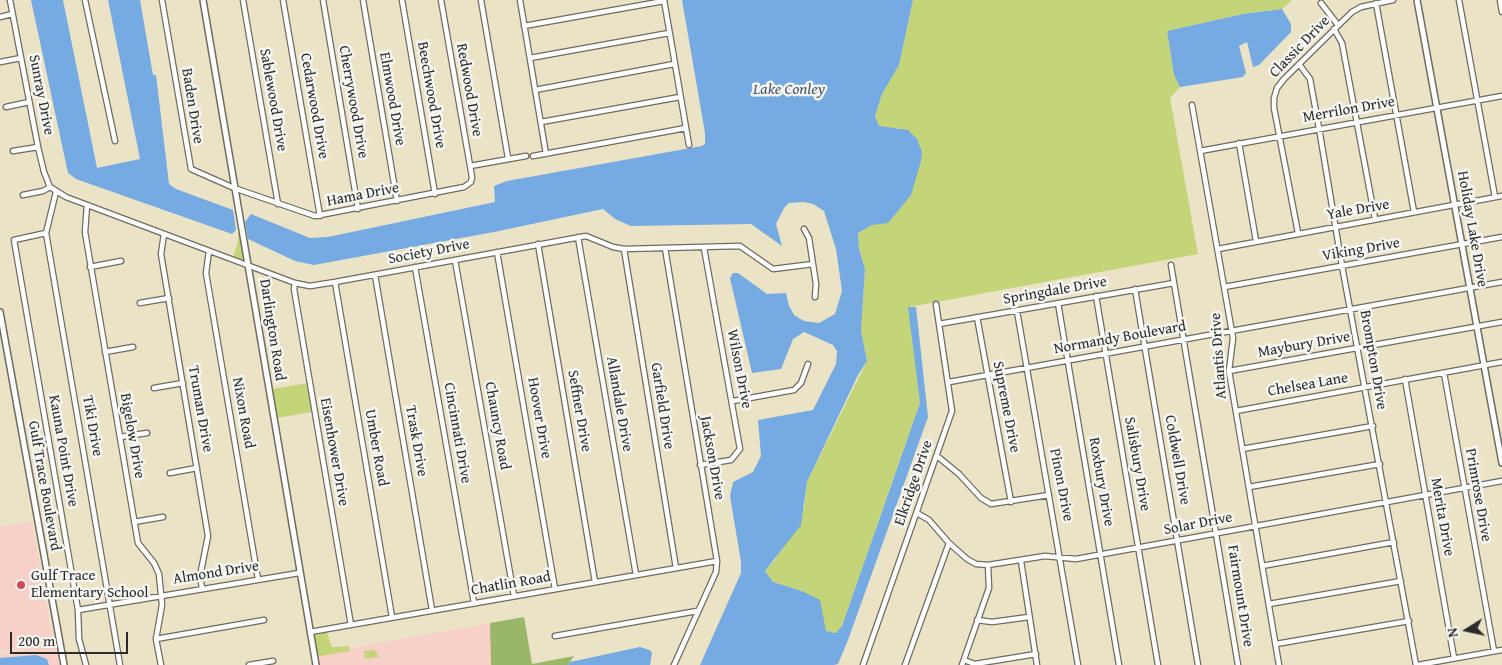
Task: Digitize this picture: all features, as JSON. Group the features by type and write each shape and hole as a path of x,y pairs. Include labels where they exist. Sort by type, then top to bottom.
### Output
{"street":[{"name":"Sunray Drive","path":"10,0 38,147 44,172 50,186 56,192"},
{"path":"85,0 114,141"},
{"name":"Baden Drive","path":"162,0 190,167 194,172 234,188"},
{"name":"Darlington Road","path":"203,0 316,665"},
{"name":"Sablewood Drive","path":"243,0 278,204"},
{"name":"Cedarwood Drive","path":"283,0 320,216"},
{"name":"Cherrywood Drive","path":"323,0 358,209"},
{"name":"Elmwood Drive","path":"363,0 397,201"},
{"name":"Beechwood Drive","path":"402,0 435,194"},
{"name":"Redwood Drive","path":"441,0 472,177 470,185"},
{"path":"481,0 508,158"},
{"path":"520,0 546,154"},
{"path":"524,26 664,0 689,145"},
{"name":"Classic Drive","path":"1298,233 1274,98 1284,78 1352,12 1376,3 1393,0"},
{"name":"Holiday Lake Drive","path":"1417,0 1502,463"},
{"path":"1459,0 1495,197"},
{"path":"1500,0 1502,12"},
{"path":"1321,3 1336,27 1342,43 1375,220"},
{"path":"1376,3 1414,212"},
{"path":"0,16 12,14"},
{"path":"530,58 669,33"},
{"path":"0,62 21,58"},
{"path":"535,90 674,64"},
{"name":"Brompton Drive","path":"1299,64 1310,79 1342,266 1417,665"},
{"name":"Merrilon Drive","path":"1200,151 1502,96"},
{"path":"541,122 680,97"},
{"path":"6,107 29,102"},
{"name":"Atlantis Drive","path":"1192,105 1233,338 1229,371 1279,665"},
{"path":"533,156 686,128"},
{"path":"1239,143 1256,241"},
{"path":"13,151 38,147"},
{"path":"470,166 526,156"},
{"name":"Hama Drive","path":"234,188 309,215 320,216 435,194 470,185"},
{"path":"23,195 43,191 50,186"},
{"name":"Society Drive","path":"56,192 295,283 310,286 578,237 591,237 613,247 624,248 740,246 773,270 813,264"},
{"name":"Tiki Drive","path":"56,192 46,234 120,665"},
{"name":"Yale Drive","path":"1218,248 1502,196"},
{"name":"Bigelow Drive","path":"87,205 84,225 90,267 138,543 158,569 162,595 156,639 162,665"},
{"path":"804,229 809,238 815,297"},
{"name":"Kauna Point Drive","path":"46,234 14,240 78,610 79,639 86,665"},
{"name":"Truman Drive","path":"164,234 161,254 208,536 200,576 202,588"},
{"name":"Allandale Drive","path":"578,237 636,574"},
{"name":"Viking Drive","path":"1224,287 1502,238"},
{"name":"Seffner Drive","path":"538,244 595,582"},
{"name":"Garfield Drive","path":"624,248 676,568"},
{"name":"Jackson Drive","path":"665,248 717,561 716,572 674,665"},
{"name":"Wilson Drive","path":"700,465 731,460 739,453 740,449 733,401 704,248"},
{"name":"Nixon Road","path":"209,251 206,273 258,579"},
{"name":"Hoover Drive","path":"497,252 555,589"},
{"name":"Chauncy Road","path":"455,260 514,596"},
{"path":"90,267 122,261"},
{"name":"Fairmount Drive","path":"1171,265 1238,665"},
{"name":"Cincinnati Drive","path":"415,267 474,603"},
{"name":"Trask Drive","path":"375,275 432,610"},
{"name":"Umber Road","path":"334,282 392,618"},
{"name":"Springdale Drive","path":"939,324 1174,282"},
{"name":"Normandy Boulevard","path":"949,382 1502,282"},
{"name":"Eisenhower Drive","path":"295,283 294,289 351,625"},
{"name":"Coldwell Drive","path":"1135,289 1198,665"},
{"name":"Salisbury Drive","path":"1096,296 1158,665"},
{"path":"140,302 169,298"},
{"name":"Roxbury Drive","path":"1058,303 1119,665"},
{"name":"Elkridge Drive","path":"863,665 952,411 936,304"},
{"name":"Pinon Drive","path":"1018,310 1078,665"},
{"name":"Gulf Trace Boulevard","path":"0,312 1,327 64,665"},
{"name":"Supreme Drive","path":"977,318 1010,502"},
{"name":"Maybury Drive","path":"1229,371 1502,322"},
{"path":"105,352 133,347"},
{"name":"Chelsea Lane","path":"1236,410 1502,362"},
{"path":"733,401 794,390 801,383 808,364"},
{"name":"Primrose Drive","path":"1444,373 1494,651"},
{"name":"Merita Drive","path":"1405,380 1454,658"},
{"path":"154,388 182,383"},
{"path":"1242,449 1373,426"},
{"path":"120,437 148,432"},
{"path":"937,456 959,474 981,498 996,504 1049,495"},
{"path":"1249,487 1380,464"},
{"path":"170,473 197,468"},
{"name":"Solar Drive","path":"917,513 929,520 949,543 967,559 976,564 988,565 1045,556 1076,559 1502,482"},
{"path":"134,522 163,517"},
{"path":"1262,566 1394,542"},
{"path":"905,665 949,543"},
{"name":"Chatlin Road","path":"310,632 717,561"},
{"path":"1021,561 1037,665"},
{"path":"988,565 989,588 963,663 975,664 1036,654"},
{"name":"Almond Drive","path":"78,610 299,573"},
{"path":"1269,604 1401,581"},
{"path":"555,636 697,612"},
{"path":"978,620 992,622 1029,617"},
{"path":"156,639 264,620"},
{"path":"1276,644 1409,621"},
{"path":"1417,665 1502,650"},
{"path":"249,665 272,661"}],"shaded area":[{"name":"Gulf Trace Elementary School","path":"32,521 53,643 0,652 0,527"},
{"path":"34,521 36,521 61,665 49,665 47,659 36,655 0,658 0,654 53,645 55,643"},
{"path":"490,623 491,665 320,665 317,654"}],"green space":[{"path":"913,0 1292,0 1282,9 1243,14 1167,31 1174,75 1180,87 1170,98 1198,254 909,307 920,403 842,626 836,633 826,631 822,617 802,591 773,582 765,571 774,561 804,509 807,482 867,361 861,331 865,269 859,249 858,233 872,225 888,222 910,195 900,128 889,129 879,126 875,116 882,94 899,65"},
{"path":"238,232 240,233 244,256 241,260 233,257 238,242"},
{"path":"308,383 312,412 277,418 273,389"},
{"path":"524,617 532,664 574,656 568,665 491,665 490,623"},
{"path":"327,632 332,647 349,646 350,651 317,655 314,635"},
{"path":"375,650 379,657 365,659 364,651"}],"water":[{"path":"31,0 63,0 97,168 140,159 108,0 140,0 153,75 156,75 169,184 176,189 233,210 236,230 232,234 76,179 68,173"},
{"name":"Lake Conley","path":"682,0 913,0 899,65 882,94 875,116 879,126 908,130 917,139 922,152 921,161 911,195 888,223 872,225 858,233 859,249 865,269 861,331 867,361 858,375 807,482 801,525 765,571 773,582 802,591 820,600 826,631 836,633 842,626 920,403 908,307 916,307 928,417 848,640 838,664 834,665 700,665 741,573 741,562 730,496 733,482 753,472 761,456 758,420 813,410 836,364 837,351 833,345 804,332 793,339 781,369 752,373 730,278 733,273 738,273 767,294 786,293 789,306 794,315 804,321 819,323 835,314 842,291 836,249 824,211 813,204 804,202 789,203 784,208 776,224 782,246 751,224 631,226 615,219 603,209 494,232 314,265 295,261 248,239 245,222 251,214 310,238 328,237 495,202 494,186 507,181 702,146 705,144 705,133"},
{"path":"1282,9 1291,24 1291,32 1259,65 1253,67 1247,42 1239,46 1246,73 1243,77 1180,87 1174,75 1167,31 1243,14"},
{"path":"640,647 650,650 652,653 650,665 568,665 570,662"},
{"path":"36,655 47,659 49,665 0,665 0,658"}],"place":[{"name":"Gulf Trace Elementary School","path":"21,585"}]}
